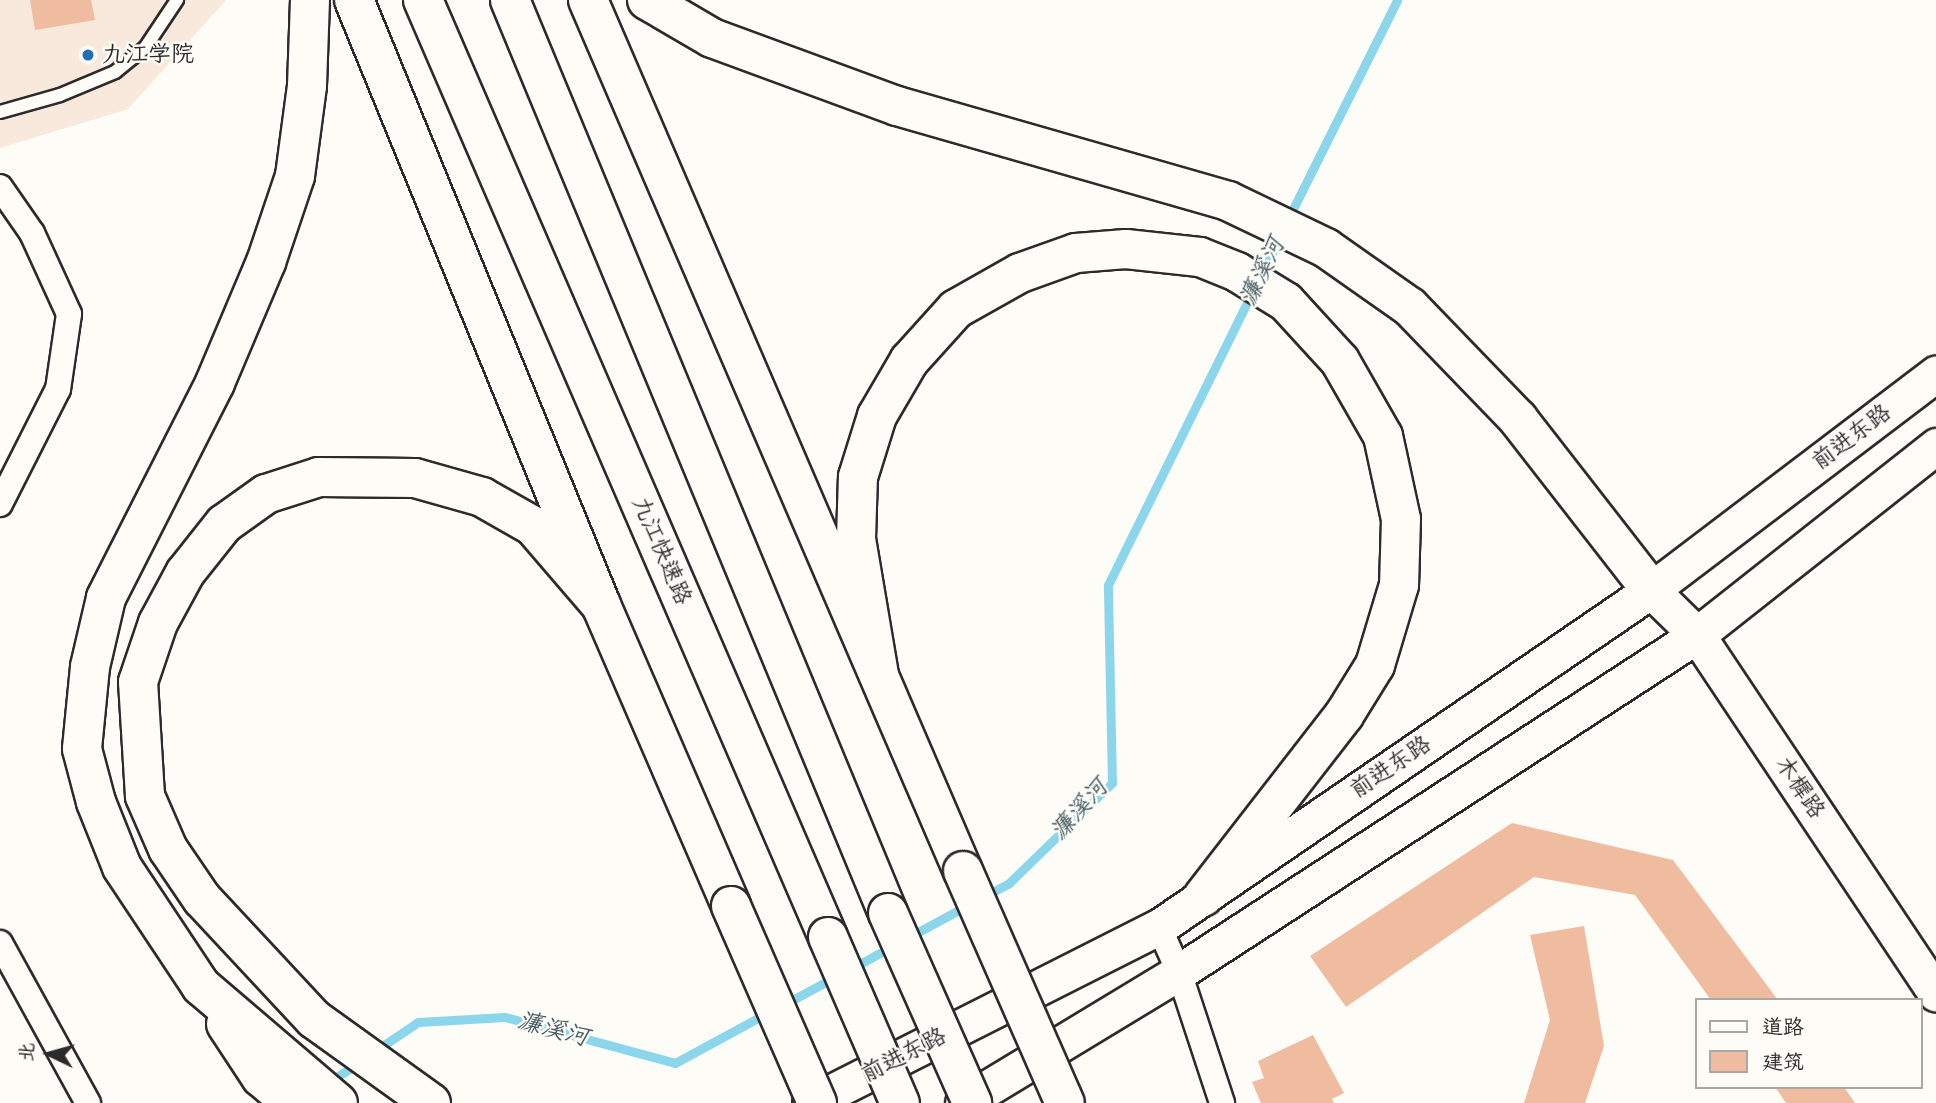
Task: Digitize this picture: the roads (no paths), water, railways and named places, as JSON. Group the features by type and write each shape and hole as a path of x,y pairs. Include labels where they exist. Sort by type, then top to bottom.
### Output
{"highway":[{"path":"291,1103 274,1069 201,986 122,867 96,802 82,749 90,667 106,598 215,383 266,262 295,176 307,86 310,0"},
{"path":"354,0 601,605 817,1103"},
{"name":"九江快速路","path":"423,0 900,1103"},
{"path":"510,0 888,913 972,1103"},
{"path":"588,0 1065,1103"},
{"path":"647,0 712,38 897,106 1228,201 1326,248 1410,307 1518,419 1651,590"},
{"path":"879,675 856,539 858,477 877,415 909,361 956,309 1020,273 1076,253 1126,249 1200,257 1237,272 1286,302 1340,360 1383,436 1401,519 1399,585 1375,666 1344,715 1203,897"},
{"path":"431,1103 331,1034 202,900 168,849 145,796 138,682 158,623 185,573 223,524 266,494 319,477 415,478 482,497 533,526 601,605"},
{"path":"274,1069 338,1103"}],"main road":[{"name":"前进东路","path":"810,1103 1159,927 1651,590 1936,374"},
{"path":"963,1103 1179,972 1697,635 1936,446"},
{"name":"木樨路","path":"1651,590 1697,635 1936,994"}],"street":[{"path":"0,187 32,233 69,314 58,389 0,504"},
{"path":"1159,927 1179,972 1222,1103"},
{"path":"0,943 88,1103"}],"lane":[{"path":"0,112 60,95 115,72 145,48 177,0"}],"waterway":[{"name":"濂溪河","path":"1287,221 1397,0"},
{"name":"濂溪河","path":"1261,275 1280,237"},
{"name":"濂溪河","path":"983,897 1009,883 1112,783 1108,585 1253,290"},
{"name":"濂溪河","path":"909,937 968,905"},
{"name":"濂溪河","path":"851,969 894,945"},
{"name":"濂溪河","path":"783,1005 835,977"},
{"name":"濂溪河","path":"375,1051 418,1022 505,1017 675,1063 767,1013"},
{"name":"濂溪河","path":"329,1082 358,1063"}],"place":[{"name":"九江学院","path":"88,55"}]}
